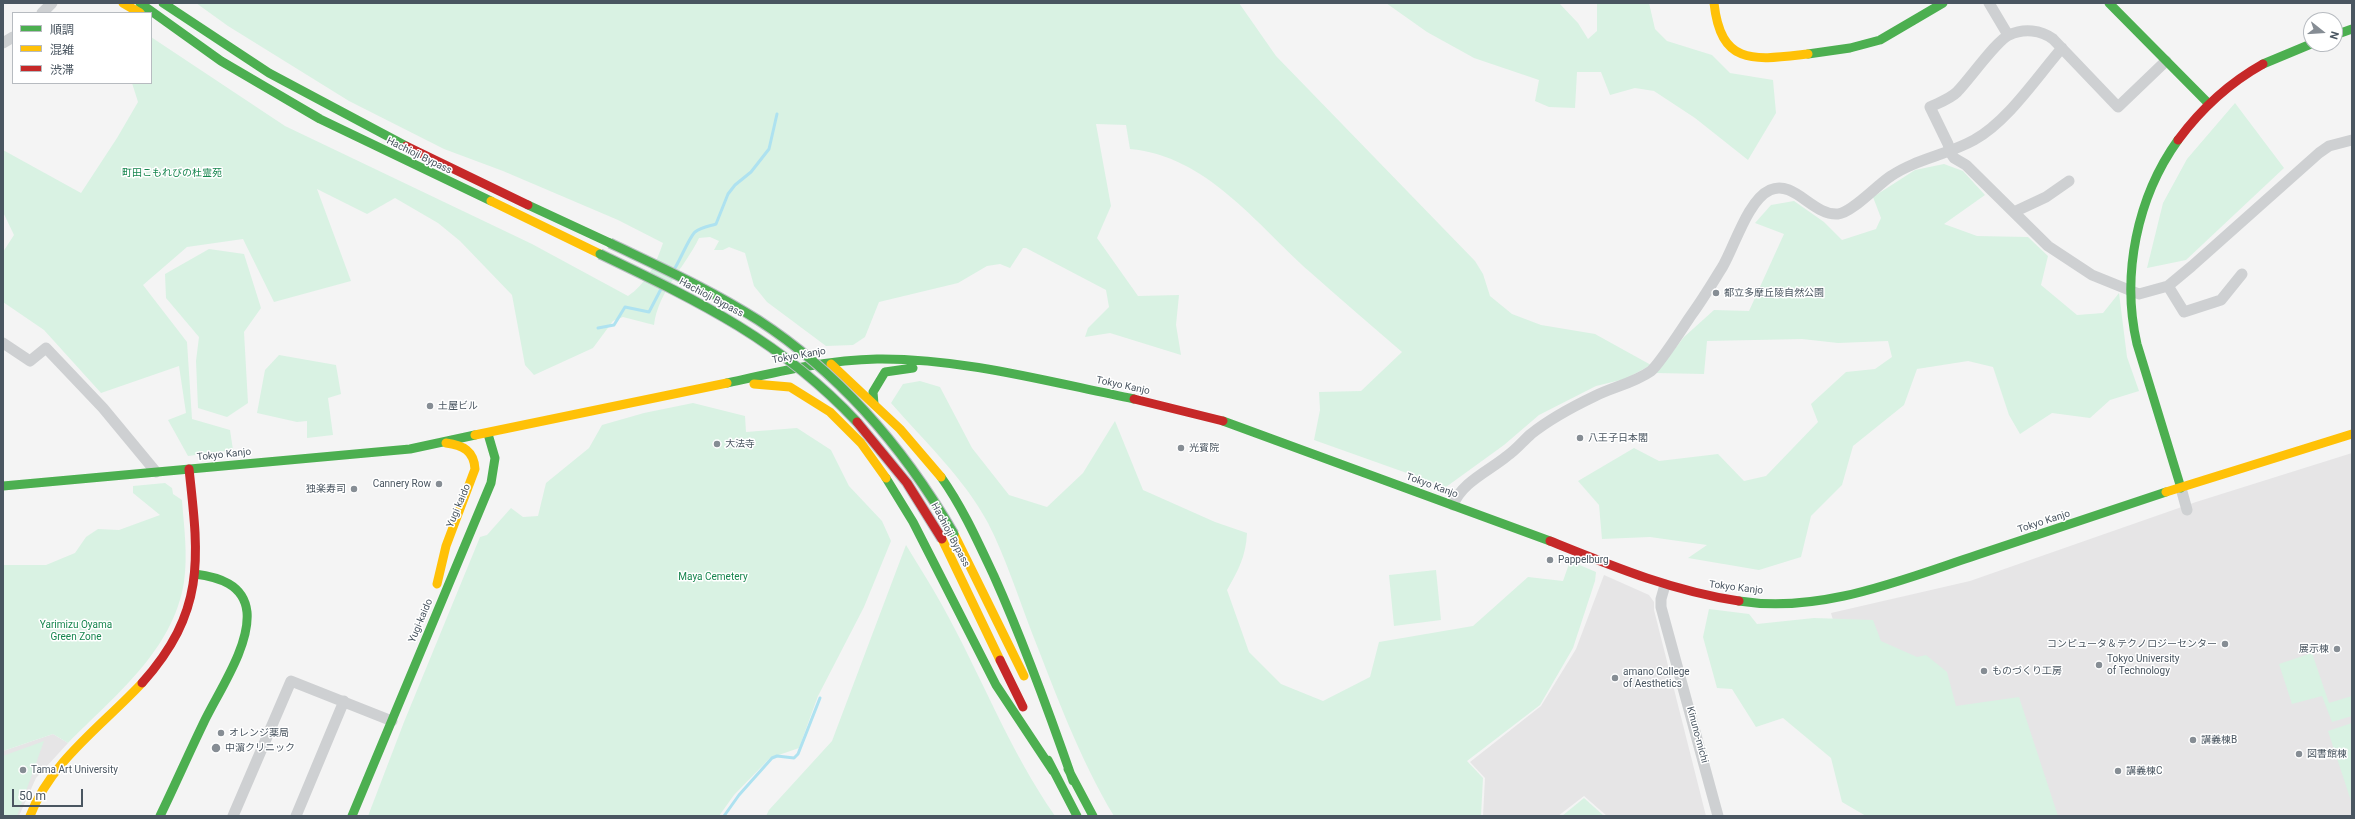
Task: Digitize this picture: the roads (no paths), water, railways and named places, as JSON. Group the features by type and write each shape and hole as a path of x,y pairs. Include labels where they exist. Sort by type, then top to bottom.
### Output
{"main road":[{"path":"123,3 138,12"},
{"name":"Hachioji Bypass","path":"140,3 221,61 320,119 600,254 722,315 768,344 823,388 871,437 912,489 942,539 1053,771 1077,816"},
{"name":"Hachioji Bypass","path":"163,3 225,47 326,107 610,243 728,302 776,332 807,356 834,380 882,428 924,482 954,534 1073,781 1093,816"},
{"path":"178,3 231,42 326,107"},
{"path":"1714,3 1717,28 1723,40 1738,53 1762,57 1845,50 1861,46 1880,40 1943,3"},
{"path":"2109,3 2209,104"},
{"path":"152,21 221,61"},
{"path":"2180,488 2139,354 2134,327 2131,292 2137,232 2153,183 2179,138 2209,104 2238,79 2258,67 2303,47"},
{"name":"Tokyo Kanjo","path":"488,434 810,364 895,358 954,363 1023,375 1211,418 1453,505 1665,585 1742,602 1776,603 1830,599 1867,591 2180,488 2352,434"},
{"path":"828,362 874,404 914,445 937,472 970,526 1010,612 1044,698 1073,781"},
{"path":"874,404 874,392 885,372 954,363"},
{"path":"810,364 808,379 811,390 823,407"},
{"path":"729,382 758,385 778,383 794,388 823,407 858,440 884,476 935,562 996,685 1053,771"},
{"path":"446,443 488,434"},
{"name":"Yugi kaido","path":"437,584 443,574 485,471 488,434"},
{"name":"Yugi-kaido","path":"352,816 384,718 494,472 495,447 488,434"},
{"path":"437,584 446,546 474,477 477,464 473,456 466,448 446,443"},
{"name":"Tokyo Kanjo","path":"3,486 295,458 392,451 446,443"},
{"path":"30,816 38,795 52,775 145,679 170,649 188,609 195,574 195,531 189,469"},
{"path":"160,816 232,665 246,626 246,605 233,585 220,578 195,574"},
{"name":"Yugi-kaido","path":"432,594 437,584"}],"street":[{"path":"43,12 52,3"},
{"path":"1989,3 2008,35"},
{"path":"2166,61 2118,107 2062,48 2046,34 2035,30 2008,35 1956,93 1930,108 1954,158 1966,165 2048,246 2070,262 2092,275 2139,294 2168,286 2318,153 2329,146 2352,140"},
{"path":"3,43 12,38"},
{"path":"1453,505 1458,494 1468,484 1508,456 1528,436 1549,420 1599,394 1634,380 1652,370 1713,283 1749,213 1763,195 1771,190 1788,189 1818,209 1839,214 1848,210 1892,175 1907,166 1950,152 1975,140 2001,119 2062,48"},
{"path":"2014,212 2046,197 2069,181"},
{"path":"2168,286 2184,312 2221,300 2242,274"},
{"path":"3,343 30,361 46,348 102,408 156,472"},
{"path":"2180,488 2187,510"},
{"name":"Kinuno-michi","path":"1665,585 1660,599 1661,607 1718,816"},
{"path":"233,816 288,683 291,681 298,682 384,718"},
{"path":"296,816 344,701"}],"waterway":[{"path":"675,268 693,234 700,229 716,224 728,194 735,185 751,172 769,149 777,114"},
{"path":"598,328 614,325 625,307 649,312 661,289"},
{"path":"724,816 739,795 772,758 777,756 794,758 798,754 820,698"}],"place":[{"name":"都立多摩丘陵自然公園","path":"1716,293"},
{"name":"土屋ビル","path":"430,406"},
{"name":"八王子日本閣","path":"1580,438"},
{"name":"大法寺","path":"717,444"},
{"name":"光賓院","path":"1181,448"},
{"name":"Cannery Row","path":"439,484"},
{"name":"独楽寿司","path":"354,489"},
{"name":"Pappelburg","path":"1550,560"},
{"name":"コンピュータ＆テクノロジーセンター","path":"2225,644"},
{"name":"展示棟","path":"2337,649"},
{"name":"Tokyo University of Technology","path":"2099,665"},
{"name":"ものづくり工房","path":"1984,671"},
{"name":"amano College of Aesthetics","path":"1615,678"},
{"name":"オレンジ薬局","path":"221,733"},
{"name":"講義棟B","path":"2193,740"},
{"name":"中濵クリニック","path":"216,748"},
{"name":"図書館棟","path":"2299,754"},
{"name":"Tama Art University","path":"23,770"},
{"name":"講義棟C","path":"2118,771"}],"park label":[{"name":"町田こもれびの杜霊苑","path":"172,173"},
{"name":"Maya Cemetery","path":"713,577"},
{"name":"Yarimizu Oyama Green Zone","path":"76,630"}]}
